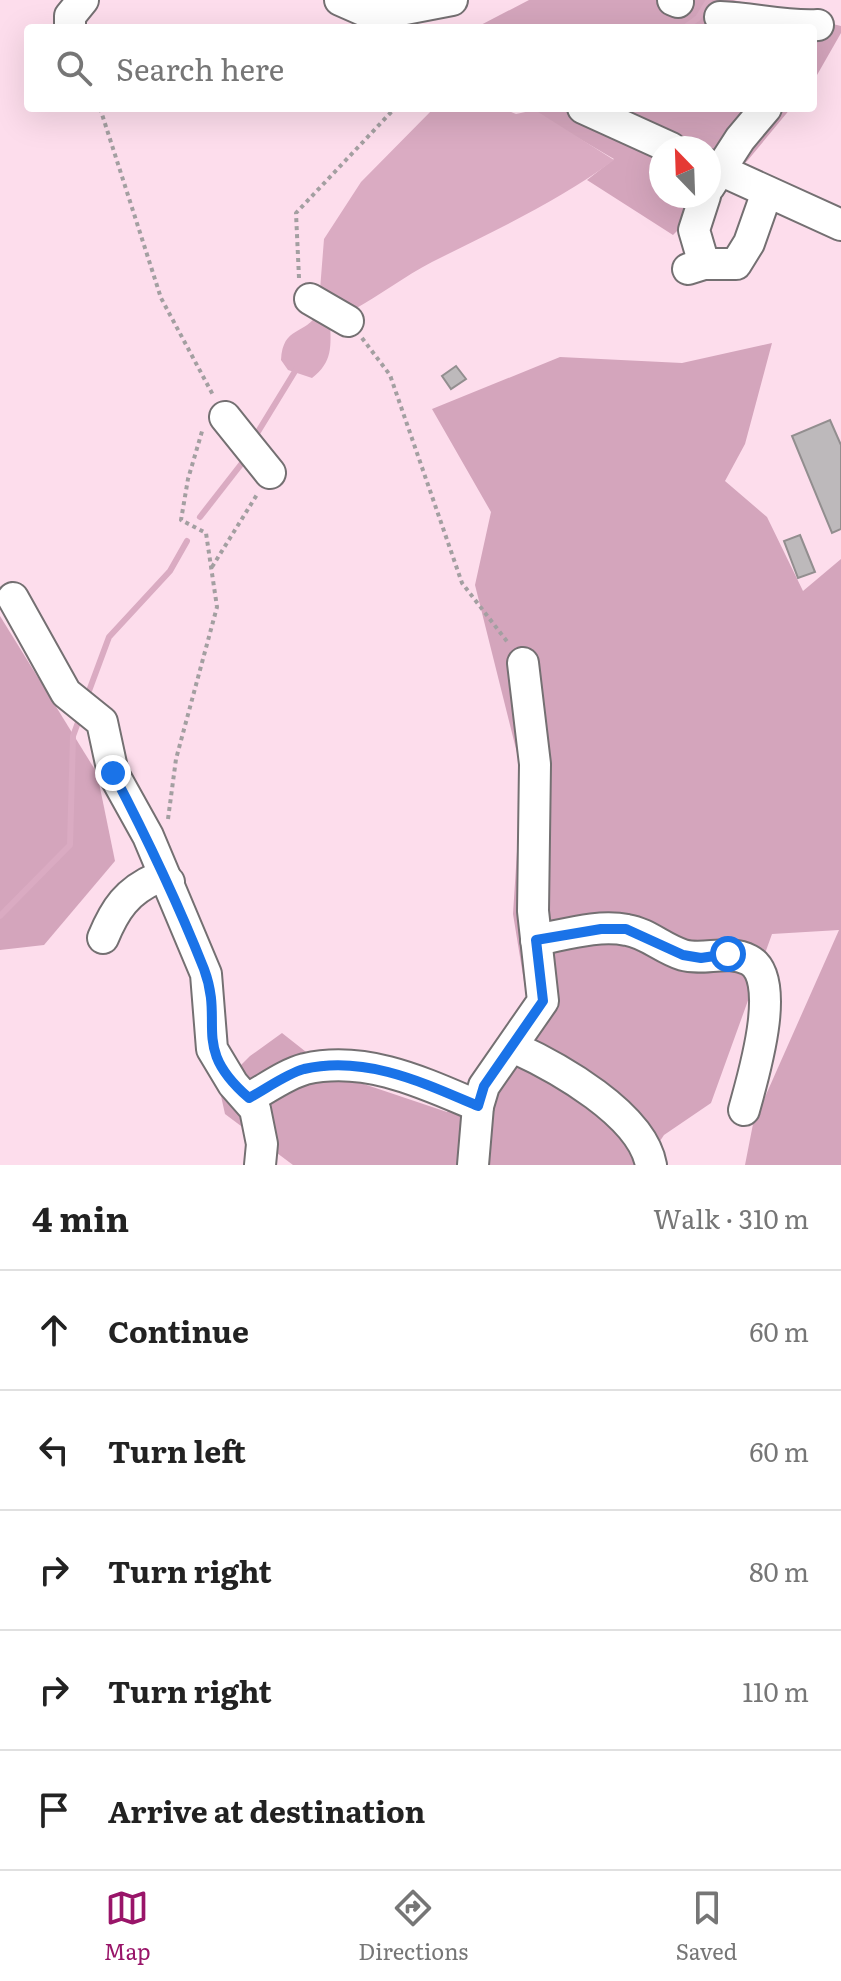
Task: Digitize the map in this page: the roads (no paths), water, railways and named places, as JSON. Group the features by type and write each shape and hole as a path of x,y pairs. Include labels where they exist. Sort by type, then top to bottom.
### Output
{"lane":[{"path":"70,24 70,16 83,0"},
{"path":"340,0 395,24"},
{"path":"374,15 452,0"},
{"path":"720,17 755,17 788,24"},
{"path":"592,112 649,138"},
{"path":"721,167 763,112"},
{"path":"721,182 767,192 841,225"},
{"path":"701,208 694,230 696,266 736,264 743,256 767,192"},
{"path":"310,299 348,321"},
{"path":"218,416 266,469"},
{"path":"13,598 66,693 100,719 113,773 169,882 206,974 212,1049 233,1084 249,1098 260,1128 260,1165"},
{"path":"473,1165 478,1106 484,1086 543,1001 533,899 536,793 523,663"},
{"path":"103,938 119,904 131,893 157,878 169,882"},
{"path":"536,940 601,929 626,929 683,955 701,958 728,954 749,960 761,970 766,997 757,1064 744,1110"},
{"path":"513,1047 565,1074 615,1111 648,1150 651,1165"},
{"path":"249,1098 303,1069 343,1066 404,1074 478,1106"}],"waterway":[{"path":"690,24 698,18 709,0"},
{"path":"253,440 297,368"},
{"path":"200,517 246,458"},
{"path":"86,699 109,637 170,571 187,541"},
{"path":"0,916 70,845 73,736 80,717"}]}
